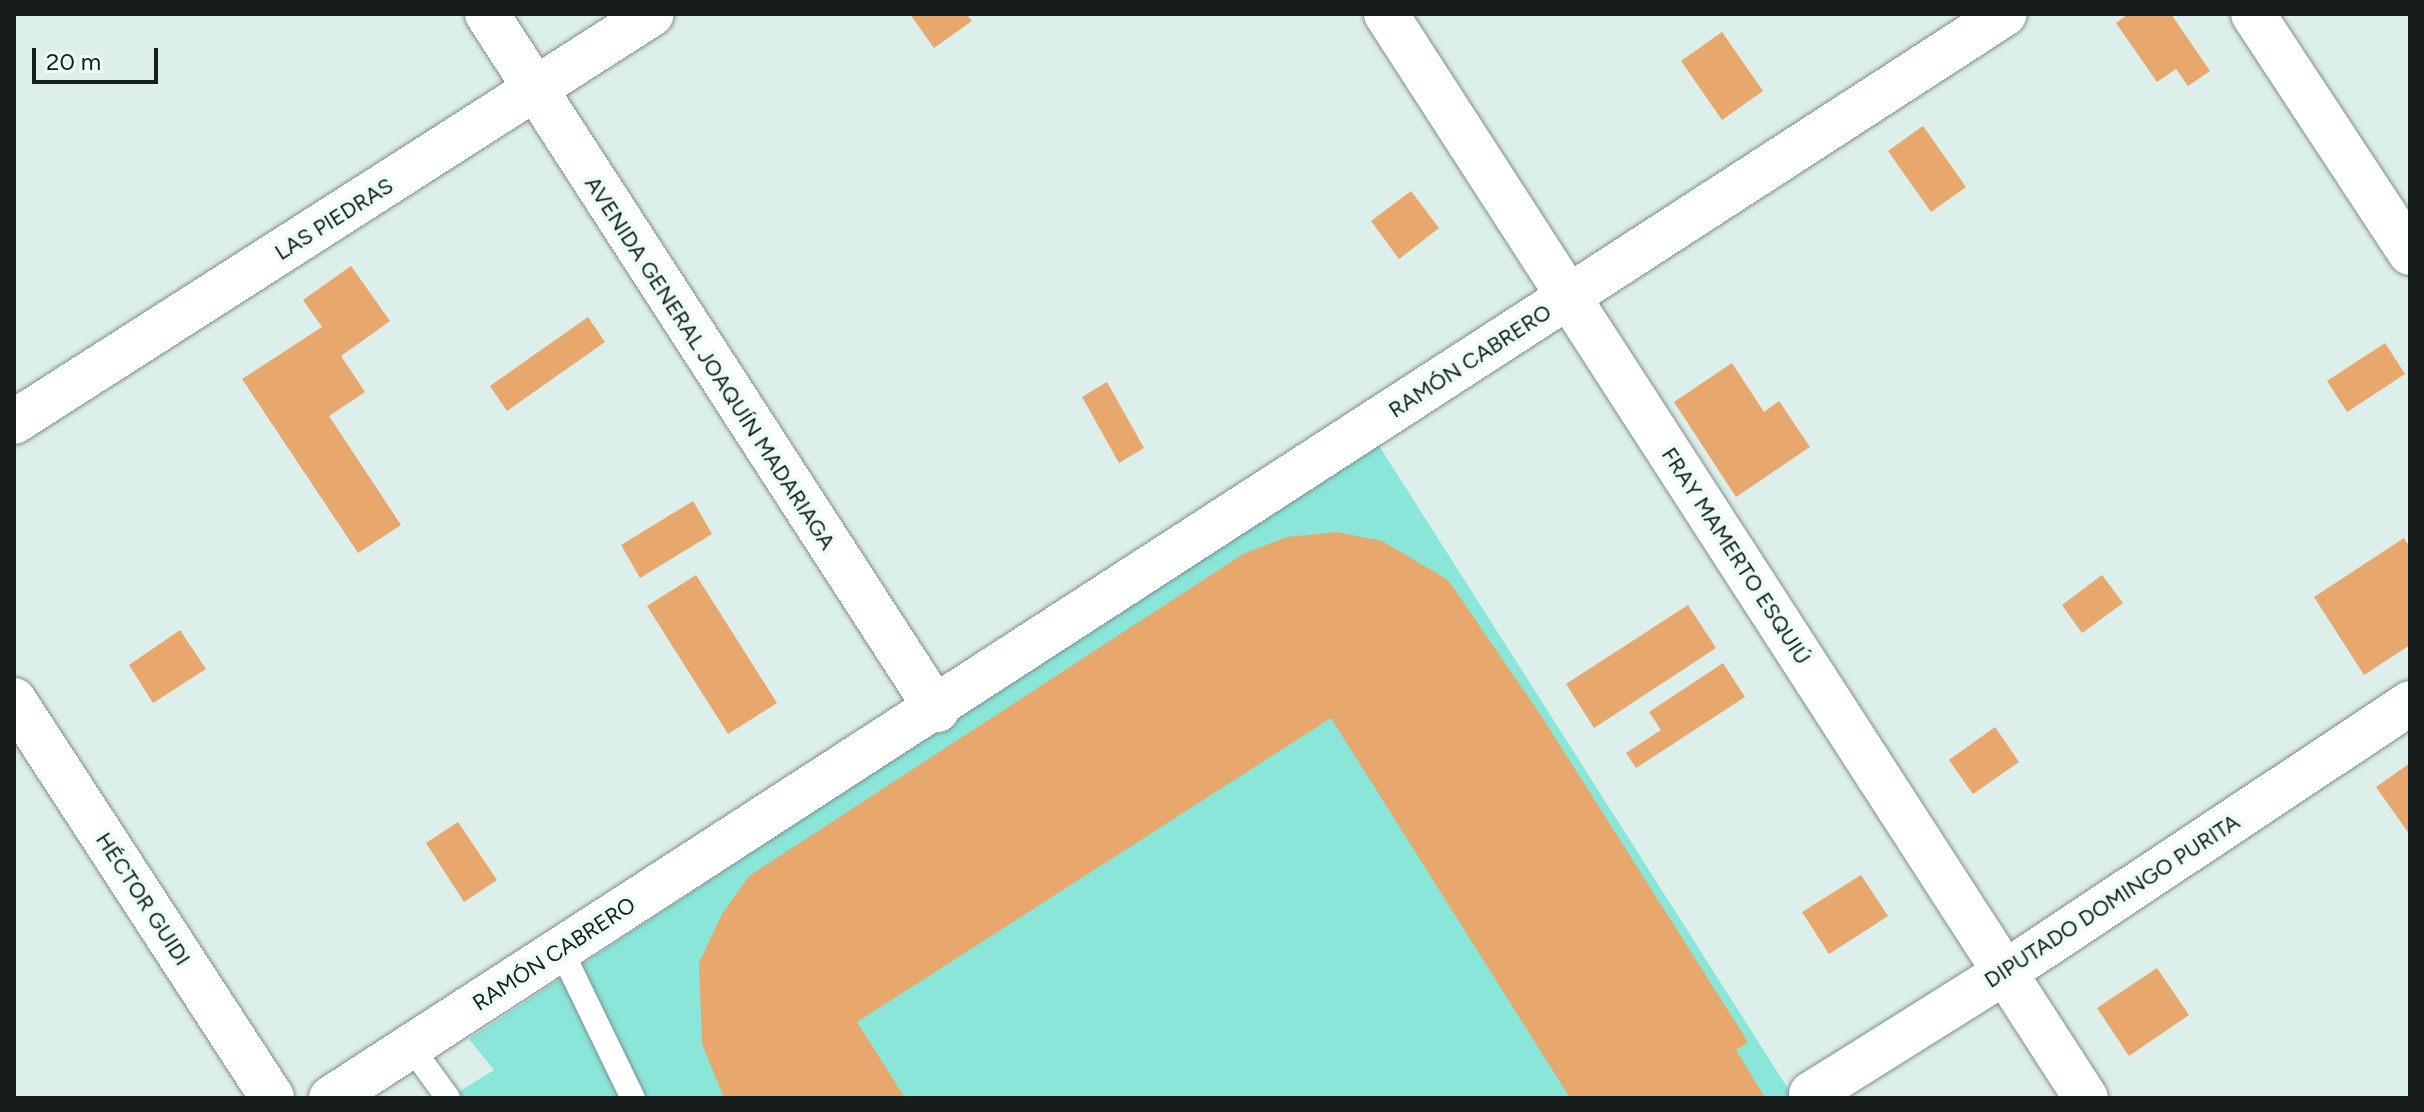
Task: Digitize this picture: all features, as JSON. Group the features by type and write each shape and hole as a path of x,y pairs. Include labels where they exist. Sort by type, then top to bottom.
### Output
{"street":[{"name":"AVENIDA GENERAL JOAQUÍN MADARIAGA","path":"487,14 937,710"},
{"name":"LAS PIEDRAS","path":"14,422 652,14"},
{"name":"FRAY MAMERTO ESQUIÚ","path":"1386,14 2086,1098"},
{"name":"RAMÓN CABRERO","path":"331,1098 937,710 2005,14"},
{"path":"2253,14 2410,253"},
{"name":"HÉCTOR GUIDI","path":"14,700 272,1098"},
{"name":"DIPUTADO DOMINGO PURITA","path":"1811,1094 2004,973 2410,703"}],"lane":[{"path":"561,950 633,1098"},
{"path":"411,1047 448,1098"}],"shaded area":[{"path":"1376,441 1794,1098 449,1098 494,1070 469,1039"}],"building":[{"path":"910,14 966,14 972,21 934,48"},
{"path":"2128,14 2171,14 2210,71 2188,86 2176,69 2157,82 2116,23"},
{"path":"1722,32 1763,91 1722,120 1681,61"},
{"path":"1923,126 1966,187 1931,212 1888,151"},
{"path":"1411,191 1439,228 1399,259 1371,221"},
{"path":"351,266 390,321 341,356 365,392 329,416 401,525 358,553 242,379 322,327 303,300"},
{"path":"588,317 605,342 507,411 490,386"},
{"path":"2385,343 2405,374 2347,412 2327,381"},
{"path":"1732,363 1764,412 1779,401 1810,447 1736,497 1674,402"},
{"path":"1107,382 1144,448 1119,463 1082,397"},
{"path":"693,501 712,534 640,578 621,545"},
{"path":"1337,532 1382,541 1448,580 1542,717 1748,1042 1736,1050 1765,1098 1570,1098 1331,718 857,1022 905,1098 724,1098 702,1044 699,963 722,914 749,876 1243,554 1287,537"},
{"path":"2404,538 2410,548 2410,645 2364,675 2314,597"},
{"path":"696,575 777,703 728,734 647,606"},
{"path":"2102,575 2123,603 2082,633 2062,605"},
{"path":"1688,605 1716,648 1594,728 1566,684"},
{"path":"180,630 206,669 153,703 129,665"},
{"path":"1723,663 1745,697 1636,768 1626,753 1661,730 1649,712"},
{"path":"1995,727 2019,762 1973,794 1949,760"},
{"path":"2410,763 2410,835 2376,787"},
{"path":"458,822 497,880 464,902 426,843"},
{"path":"1861,875 1888,916 1829,954 1802,912"},
{"path":"2157,968 2189,1015 2129,1056 2097,1008"}]}
